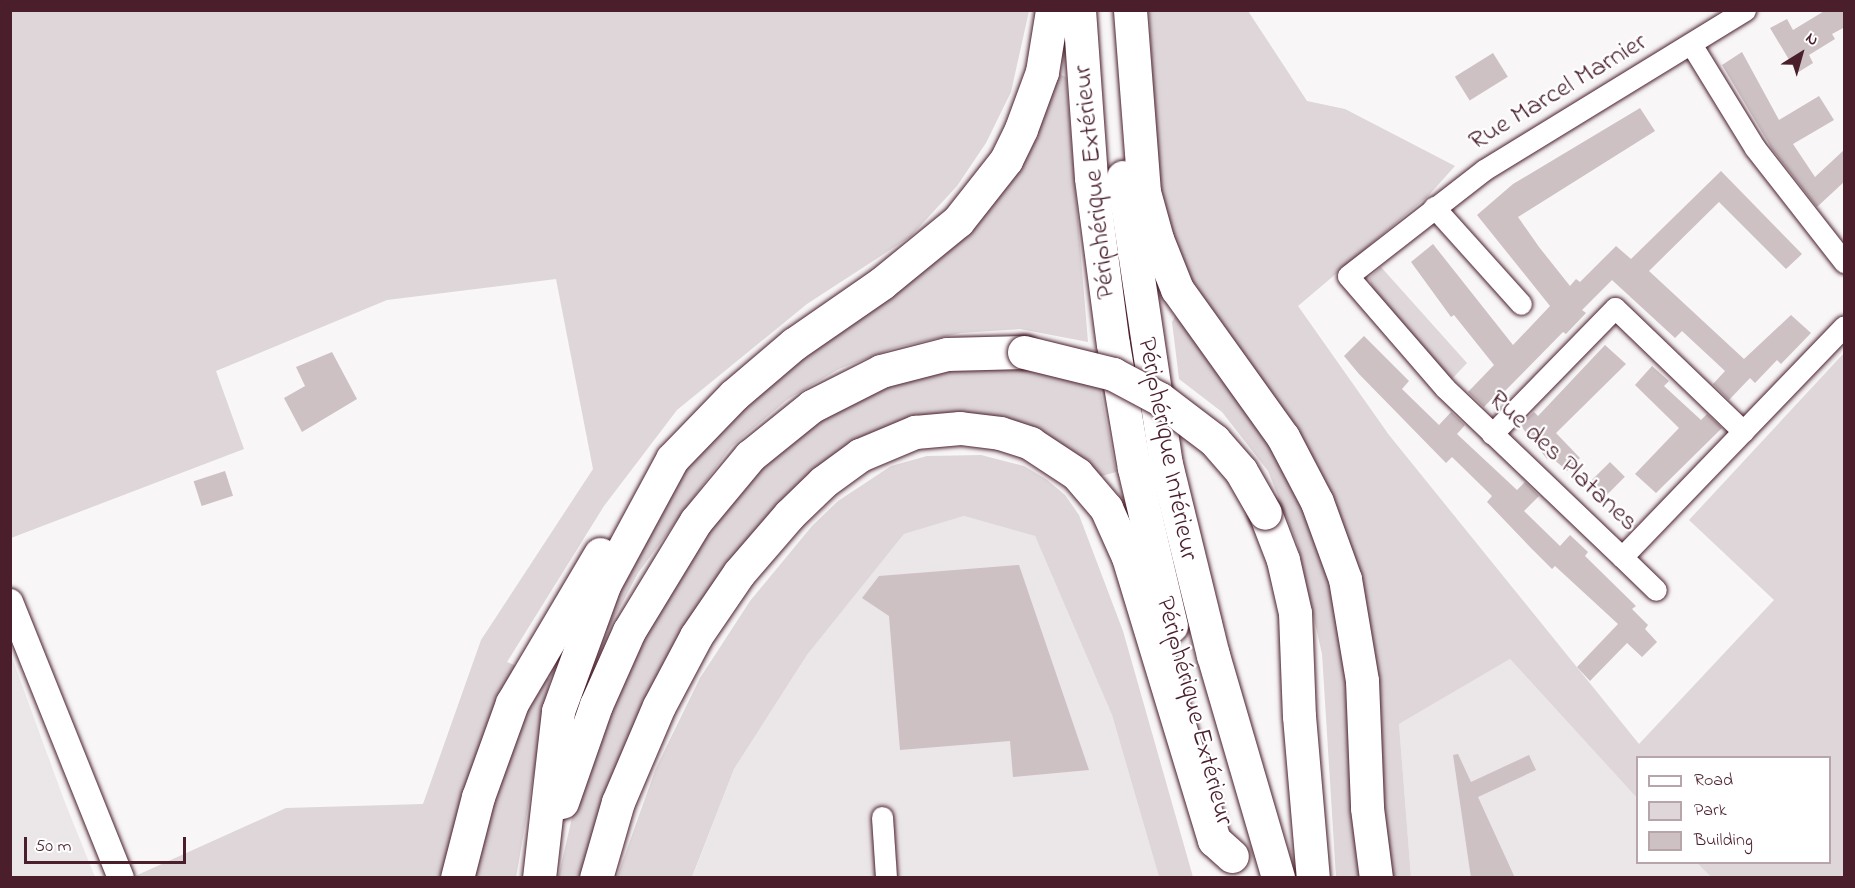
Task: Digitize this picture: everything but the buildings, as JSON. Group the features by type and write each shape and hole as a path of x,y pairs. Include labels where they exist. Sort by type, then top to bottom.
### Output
{"highway":[{"path":"457,878 478,797 512,703 614,532 672,459 734,395 794,344 932,245 964,214 1005,160 1021,129 1042,72 1052,10"},
{"name":"Périphérique Extérieur","path":"1080,10 1096,226 1134,468 1153,556 1235,867"},
{"name":"Périphérique Intérieur","path":"1112,10 1126,210 1166,464 1213,655 1278,878"},
{"path":"1130,10 1144,192 1157,239 1177,289 1283,437 1321,510 1345,579 1362,681 1367,808 1376,878"},
{"path":"540,871 596,705 629,631 696,521 750,456 812,406 881,371 947,354 1024,352 1113,374 1168,405 1214,440 1241,471 1264,513 1283,560 1295,613 1302,761 1313,878"},
{"path":"596,878 618,802 659,706 696,636 739,573 789,515 823,482 860,455 915,432 960,428 1000,433 1030,443 1077,474 1106,508 1128,557 1214,840 1235,867"},
{"path":"540,871 558,711 604,585 672,459"}],"street":[{"name":"Rue Marcel Marnier","path":"1348,276 1484,170 1745,10"},
{"path":"1691,44 1755,148 1845,262"},
{"path":"1434,207 1521,304"},
{"name":"Rue des Platanes","path":"1348,276 1445,388 1622,558 1845,326"},
{"path":"1492,434 1615,308 1743,431"},
{"path":"1622,558 1656,590"},
{"path":"10,602 121,878"},
{"path":"882,818 886,878"}],"shaded area":[{"path":"964,516 1035,536 1112,715 1159,877 692,878 734,769 807,655 904,534"},
{"path":"11,655 64,800 95,877 11,877"},
{"path":"1510,659 1636,797 1636,864 1698,864 1711,877 1411,877 1399,724"}],"green space":[{"path":"10,11 1029,11 1011,92 986,143 957,186 910,237 807,304 677,410 604,506 507,662 550,679 516,878 133,877 286,808 423,804 481,640 593,469 556,279 387,300 216,371 244,449 11,538"},
{"path":"1149,11 1248,11 1307,101 1345,109 1455,166 1429,195 1298,306 1389,435 1639,744 1774,600 1689,520 1844,353 1844,877 1711,877 1698,864 1831,864 1831,756 1636,756 1636,797 1510,659 1399,724 1411,877 1336,877 1322,654 1297,543 1268,471 1222,412 1179,379 1172,322 1191,287 1169,238 1158,185"},
{"path":"1054,72 1066,77 1088,342 1020,329 961,333 894,348 839,369 788,399 731,447 638,573 608,630 599,629 685,468 790,361 908,275"},
{"path":"1381,267 1467,363 1450,381 1376,296 1369,278"},
{"path":"1021,361 1099,382 1116,472 1095,478 932,419 774,517 589,877 558,878 584,766 625,670 677,577 734,489 800,427 875,387 950,366"},
{"path":"981,455 1024,466 1046,479 1065,495 1079,515 1123,631 1193,877 1159,877 1112,715 1035,536 964,516 904,534 807,655 734,769 692,877 617,877 656,768 700,678 750,601 812,526 838,501 891,466 927,456"}]}
